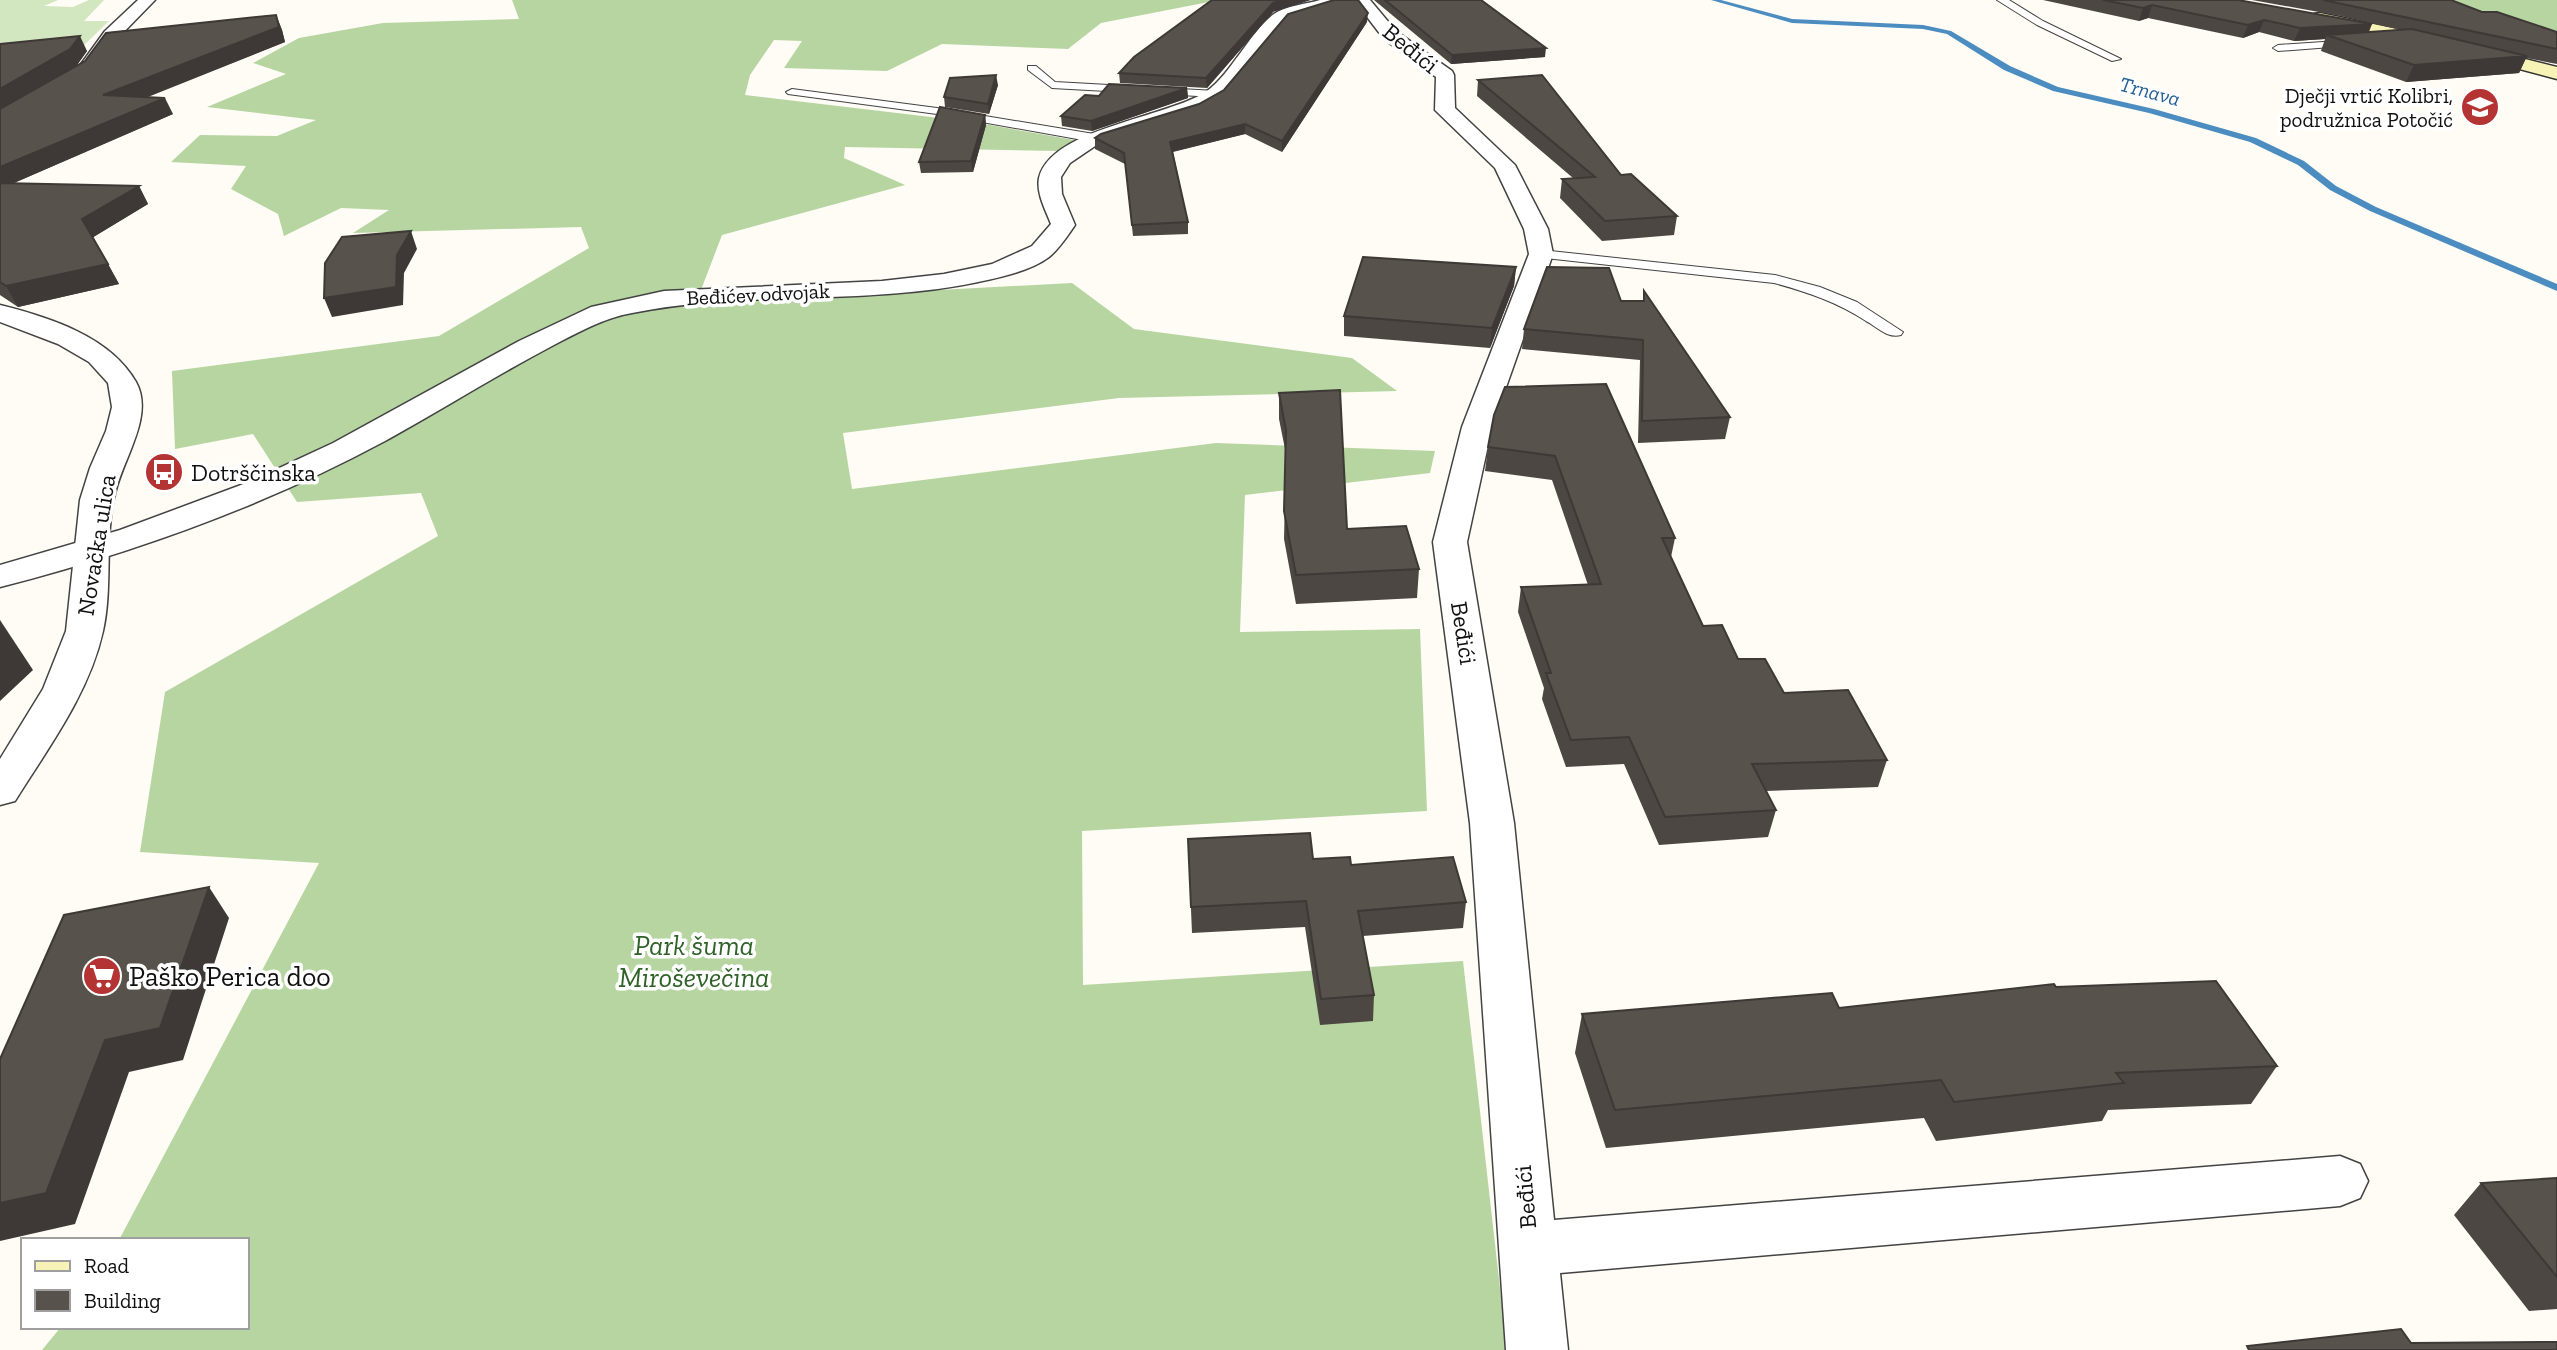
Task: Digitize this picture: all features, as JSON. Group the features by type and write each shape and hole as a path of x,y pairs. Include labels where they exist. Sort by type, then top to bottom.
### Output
{"main road":[{"path":"2303,16 2419,39 2557,73"}],"street":[{"path":"0,123 85,71 111,35 147,0"},
{"name":"Beđićev odvojak","path":"0,576 90,552 227,505 333,455 594,314 666,298 944,283 1026,261 1059,237 1063,225 1051,194 1050,177 1062,159 1094,138 1192,108 1216,94 1280,17 1337,0"},
{"name":"Beđići","path":"1362,0 1390,36 1445,75 1444,110 1504,165 1536,229 1541,254 1477,427 1450,542 1492,823 1537,1350"},
{"name":"Novačka ulica","path":"0,313 81,343 100,358 121,382 129,403 117,443 101,480 90,552 92,579 79,650 65,684 0,792"},
{"path":"1530,1249 2340,1181"}],"lane":[{"path":"2002,0 2040,23 2116,59"},
{"path":"2372,42 2419,39"},
{"path":"2278,48 2358,43"},
{"path":"1032,68 1052,85 1216,94"},
{"path":"792,92 937,111 1094,138"},
{"path":"1541,254 1775,279 1815,289 1852,305 1895,332"}],"green space":[{"path":"0,0 58,0 44,6 73,7 89,0 104,0 84,21 109,21 82,47 0,68"},
{"name":"Park šuma Miroševečina","path":"512,0 1219,0 1101,23 1068,49 942,44 887,71 784,68 802,41 774,40 750,75 745,95 973,122 1080,141 1058,151 845,147 844,158 905,185 722,235 696,303 1072,283 1134,329 1352,358 1397,391 1119,398 843,433 852,489 1216,443 1435,451 1430,473 1245,495 1240,632 1420,629 1427,811 1082,831 1083,985 1463,961 1507,1350 42,1350 59,1329 248,1329 248,1238 120,1238 319,863 140,852 165,692 438,536 421,493 297,502 253,434 175,449 172,371 439,336 589,248 581,227 353,233 389,210 341,208 284,236 278,214 231,189 246,166 171,162 200,135 277,136 316,120 207,107 286,74 253,63 299,38 383,23 519,19"},
{"path":"2441,0 2557,0 2557,33"}],"building":[{"path":"1212,0 1283,0 1273,3 1206,78 1119,73 1134,57"},
{"path":"1334,0 1358,0 1368,13 1282,141 1245,124 1170,142 1188,222 1132,225 1124,153 1095,138 1199,104 1224,90 1288,14"},
{"path":"1385,0 1481,0 1546,48 1452,55"},
{"path":"2103,0 2238,0 2372,24 2300,28 2264,20 2248,25 2152,5 2143,8"},
{"path":"2323,0 2451,0 2482,12 2497,12 2557,32 2557,49"},
{"path":"276,15 279,27 103,95 165,98 0,167 0,109 85,61 106,33"},
{"path":"2412,29 2527,56 2414,65 2327,35"},
{"path":"80,36 70,49 0,89 0,44"},
{"path":"996,75 988,104 944,97 950,78"},
{"path":"1542,75 1621,175 1631,174 1677,216 1605,221 1562,179 1595,177 1478,80"},
{"path":"1109,84 1187,88 1091,121 1061,116 1085,95 1099,96"},
{"path":"940,107 985,115 971,161 919,162"},
{"path":"0,183 139,186 82,219 108,264 6,286 0,282"},
{"path":"411,231 397,255 396,287 324,298 325,263 342,237"},
{"path":"1363,257 1516,267 1492,328 1344,316"},
{"path":"1547,267 1609,268 1621,301 1644,301 1644,291 1730,417 1642,421 1643,340 1524,329"},
{"path":"1606,384 1675,538 1662,538 1703,626 1722,625 1738,659 1765,659 1784,693 1848,690 1887,760 1752,764 1776,810 1665,817 1629,737 1571,740 1546,673 1551,673 1521,587 1601,584 1555,456 1488,447 1494,415 1505,387"},
{"path":"1340,390 1347,529 1406,526 1419,569 1296,575 1284,511 1286,430 1279,393"},
{"path":"1310,833 1313,859 1350,857 1351,865 1453,857 1466,902 1358,911 1374,995 1321,999 1306,901 1191,907 1188,839"},
{"path":"209,887 160,1028 105,1040 46,1193 0,1203 0,1059 64,915"},
{"path":"2216,981 2277,1066 2116,1073 2124,1083 1954,1102 1941,1080 1615,1110 1582,1014 1832,993 1839,1008 2054,984 2056,987"},
{"path":"2557,1178 2557,1277 2481,1183"},
{"path":"2401,1329 2411,1343 2557,1342 2557,1350 2249,1350 2247,1346"}],"waterway":[{"name":"Trnava","path":"1714,0 1792,21 1923,27 1949,32 2007,68 2056,89 2151,111 2253,140 2301,163 2333,188 2373,209 2557,288"}],"place":[{"name":"Dječji vrtić Kolibri, podružnica Potočić","path":"2480,107"},
{"name":"Dotrščinska","path":"164,472"},
{"name":"Paško Perica doo","path":"102,976"}]}
